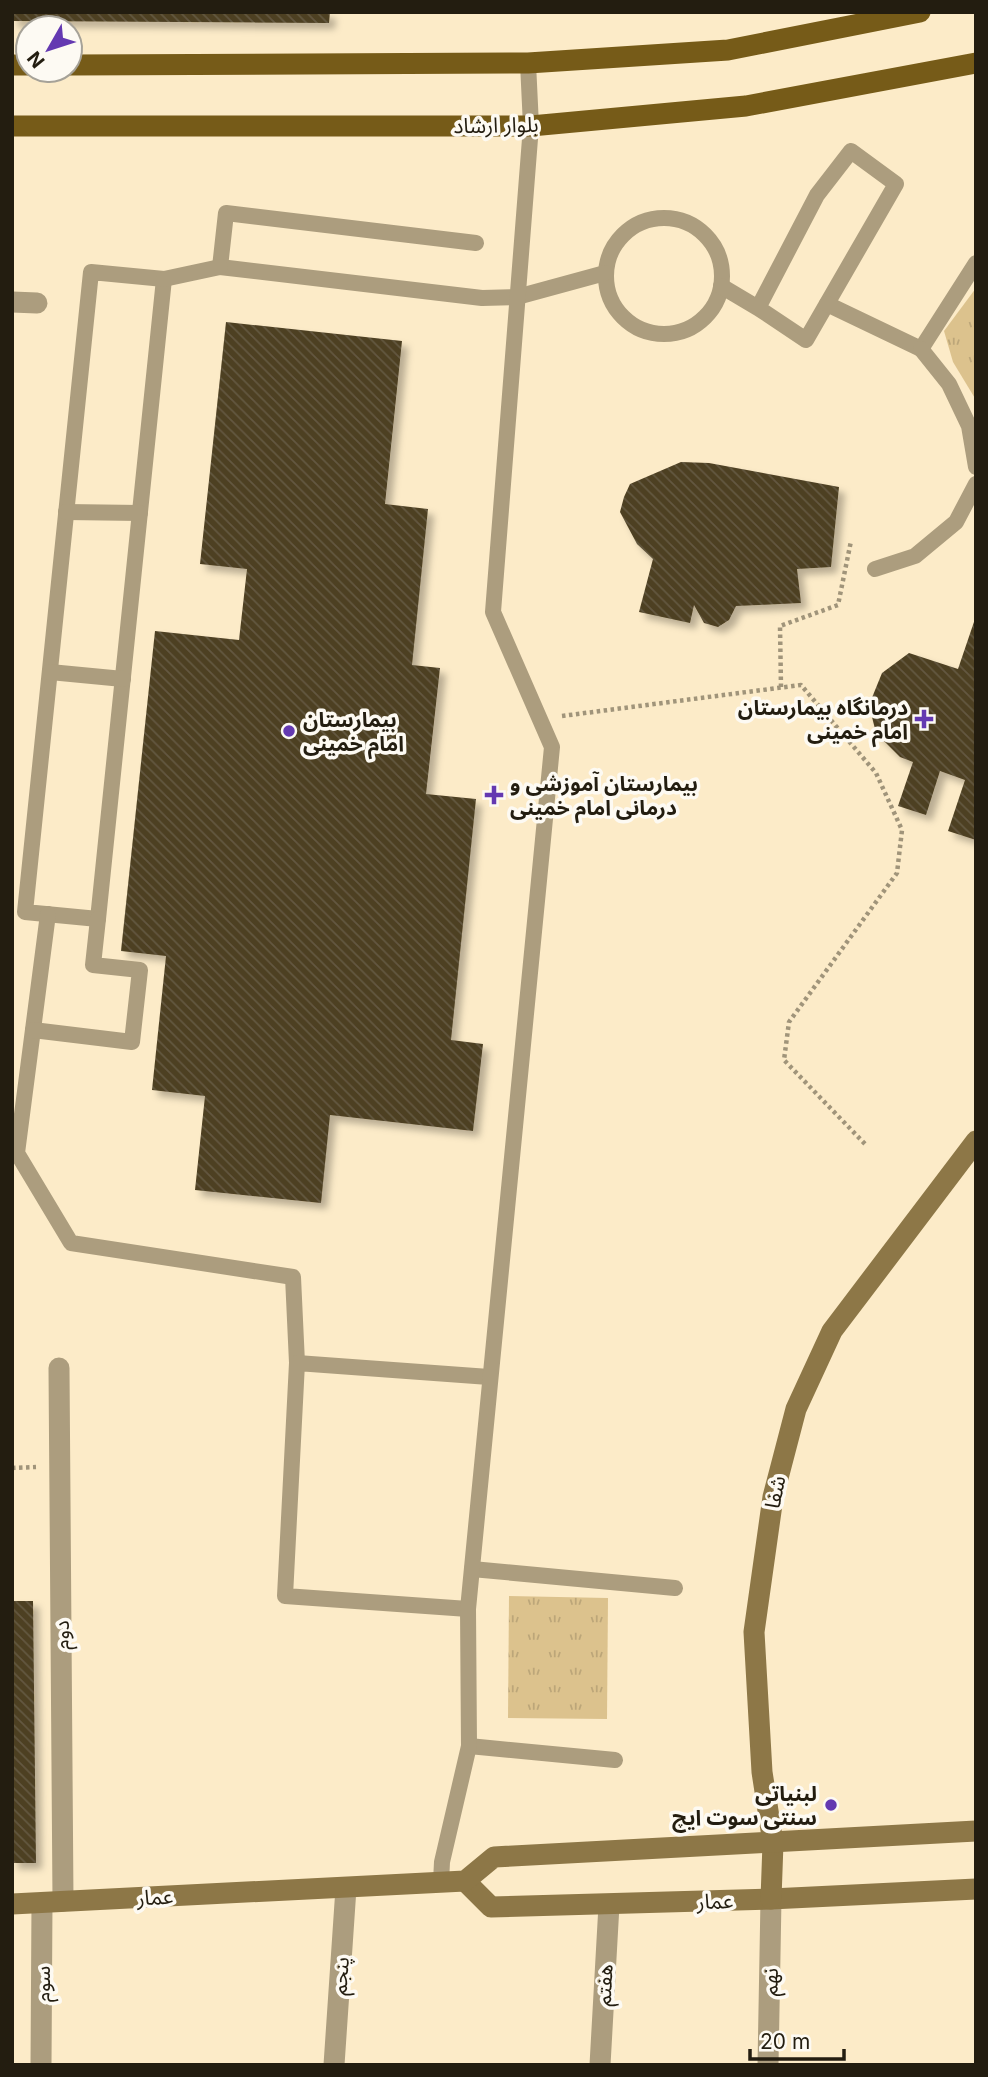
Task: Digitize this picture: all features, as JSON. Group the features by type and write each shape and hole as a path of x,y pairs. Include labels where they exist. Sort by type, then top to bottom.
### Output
{"main road":[{"path":"84,65 528,63 728,50 920,12"},
{"name":"بلوار ارشاد","path":"12,126 531,126 746,106 976,63"}],"street":[{"path":"12,302 37,303"},
{"name":"شفا","path":"771,1899 773,1843 762,1772 754,1632 773,1497 796,1409 832,1331 976,1141"},
{"name":"دوم","path":"53,1902 59,1368"},
{"path":"465,1881 494,1857 976,1831"},
{"name":"عمار","path":"12,1904 465,1881 491,1907 771,1899 976,1889"},
{"name":"پنجم","path":"334,2065 346,1888"},
{"name":"نهم","path":"768,2065 771,1899"},
{"name":"سوم","path":"41,2065 53,1902"},
{"name":"هفتم","path":"600,2065 609,1905"}],"lane":[{"path":"441,1882 442,1862 469,1746 468,1609 552,747 493,612 531,126 528,63"},
{"path":"721,286 806,340 896,184 851,151 817,195 758,308"},
{"path":"220,267 226,213 476,243"},
{"path":"656,218 676,218 695,226 710,240 720,258 721,286 719,297 710,313 696,325 679,333 661,335 643,331 627,322 615,308 607,292 605,273 610,254 620,237 636,224 656,218"},
{"path":"921,349 976,263"},
{"path":"98,919 25,912 91,271 164,279 220,267 482,298 517,297 605,273"},
{"path":"33,1030 132,1042 140,970 93,965 164,279"},
{"path":"827,304 921,349 949,384 969,426 976,467"},
{"path":"875,569 915,556 956,522 976,484"},
{"path":"66,512 140,513"},
{"path":"50,672 123,679"},
{"path":"48,914 17,1153 71,1242 293,1277 297,1363 285,1596 468,1609"},
{"path":"297,1363 489,1377"},
{"path":"472,1569 675,1588"},
{"path":"469,1746 615,1760"}],"path":[{"path":"781,687 780,626 838,605 851,541"},
{"path":"540,719 801,685 876,772 902,830 897,873 789,1023 784,1060 865,1144"}],"green space":[{"path":"976,288 976,400 953,362 944,331"},
{"path":"509,1596 608,1598 607,1719 508,1718"}],"building":[{"path":"12,12 330,12 329,23 84,21 84,14 14,14 12,21"},
{"name":"بیمارستان امام خمینی","path":"226,322 402,341 385,504 428,509 412,665 440,668 426,794 476,799 451,1040 483,1044 473,1131 330,1115 321,1203 195,1190 205,1096 152,1090 166,956 121,951 155,631 239,640 247,569 200,564"},
{"path":"681,462 709,463 839,487 831,567 797,569 801,603 736,606 729,620 718,627 704,623 694,605 690,623 639,612 653,559 637,544 620,512 624,497 630,484"},
{"name":"درمانگاه بیمارستان امام خمینی","path":"976,616 976,840 948,831 965,780 940,771 926,815 898,806 913,762 900,757 876,733 869,705 882,673 909,653 958,669"},
{"path":"12,1601 33,1601 36,1863 12,1863"}],"place":[{"name":"درمانگاه بیمارستان امام خمینی","path":"924,719"},
{"name":"بیمارستان امام خمینی","path":"289,731"},
{"name":"بیمارستان آموزشی و درمانی امام خمینی","path":"494,795"},
{"name":"لبنیاتی سنتی سوت ایچ","path":"831,1805"}]}
